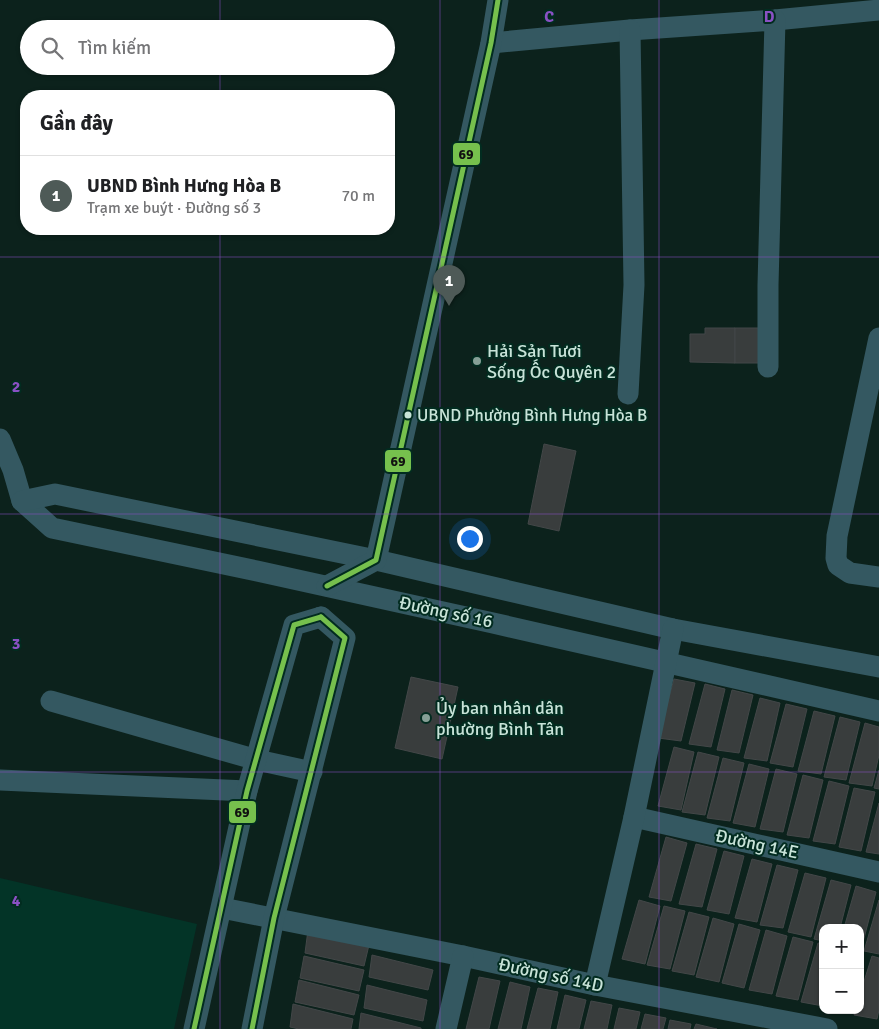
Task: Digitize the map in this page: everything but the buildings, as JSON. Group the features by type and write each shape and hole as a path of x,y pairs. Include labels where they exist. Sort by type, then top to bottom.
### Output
{"street":[{"path":"321,617 327,586 376,560 491,43 498,0"},
{"path":"491,43 879,10"},
{"path":"768,367 768,286 775,20"},
{"path":"628,394 634,285 630,30"},
{"path":"879,338 872,408 837,536 836,558 838,565 850,573 879,577"},
{"path":"0,439 13,470 22,501"},
{"name":"Đường số 16","path":"22,501 55,494 376,560 673,629 879,667"},
{"name":"Đường số 16","path":"22,501 52,528 667,661 879,711"},
{"path":"257,571 263,536"},
{"path":"493,623 500,589"},
{"path":"194,1029 247,791 294,625 321,617"},
{"path":"252,1029 274,918 345,638 321,617"},
{"path":"594,985 634,817 673,629"},
{"path":"51,701 257,760 312,772"},
{"path":"0,780 247,791"},
{"name":"Đường 14E","path":"634,817 879,872"},
{"name":"Đường số 14D","path":"222,908 463,956 594,985 827,1029"},
{"path":"446,1029 463,956"}],"shaded area":[{"path":"0,878 197,924 174,1029 0,1029"}],"transit line":[{"name":"69","path":"327,586 376,560 491,43 498,0"},
{"name":"69","path":"194,1029 247,791 294,625 321,617"},
{"name":"69","path":"252,1029 274,918 345,638 321,617"}],"place":[{"name":"UBND Bình Hưng Hòa B","path":"449,306"},
{"name":"Hải Sản Tươi Sống Ốc Quyên 2","path":"477,361"},
{"name":"UBND Phường Bình Hưng Hòa B","path":"408,415"},
{"name":"Ủy ban nhân dân phường Bình Tân","path":"426,718"}]}
